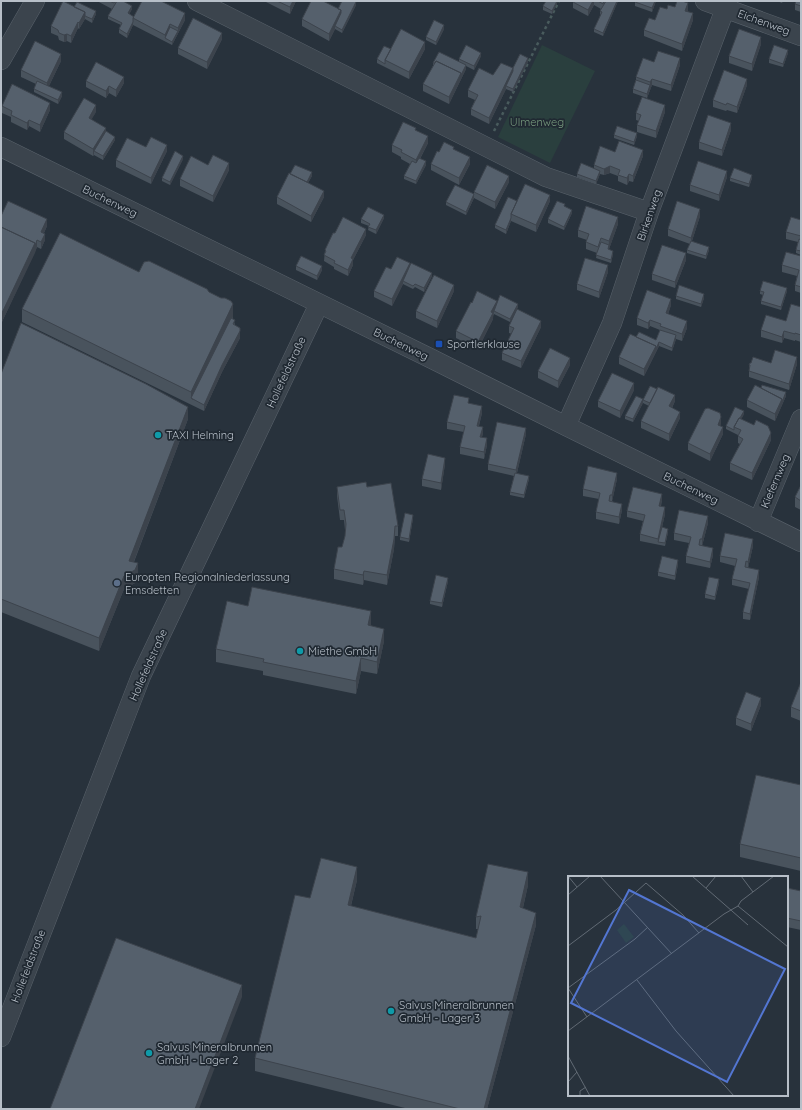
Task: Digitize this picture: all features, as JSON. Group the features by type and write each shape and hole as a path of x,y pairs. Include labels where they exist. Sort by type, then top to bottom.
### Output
{"street":[{"path":"1,60 35,1"},
{"path":"197,1 546,177 649,212"},
{"name":"Eichenweg","path":"705,1 727,4 801,36"},
{"name":"Birkenweg","path":"566,426 612,323 649,212 727,4"},
{"name":"Buchenweg","path":"1,148 432,358 758,522 801,542"},
{"name":"Hollefeldstraße","path":"1,1037 141,676 319,304"},
{"name":"Kiefernweg","path":"758,522 801,419"}],"path":[{"path":"486,147 559,1"}],"green space":[{"name":"Ulmenweg","path":"542,45 595,71 550,163 498,137"}],"building":[{"path":"63,1 85,12 71,36 59,33 58,30 51,26"},
{"path":"117,1 123,1 132,6 128,13 134,17 127,34 119,29 122,23 108,16"},
{"path":"142,1 161,1 185,13 178,28 170,24 165,35 133,18"},
{"path":"277,1 293,1 290,7"},
{"path":"311,1 323,1 341,10 329,34 302,19"},
{"path":"342,1 356,2 342,30 335,26 341,13 341,10 338,9"},
{"path":"546,1 557,1 552,11 543,6"},
{"path":"573,1 593,1 588,10"},
{"path":"606,1 617,1 603,33 594,29 602,12 600,11"},
{"path":"635,1 655,1 652,8"},
{"path":"677,1 688,3 685,11 693,13 682,44 644,30 649,18 655,20 660,7 667,9 668,5 675,7"},
{"path":"796,1 801,1 801,6 795,4"},
{"path":"77,2 96,11 92,19 85,16 85,12 74,7"},
{"path":"193,18 222,33 207,62 178,48"},
{"path":"434,20 444,25 436,42 426,37"},
{"path":"170,27 178,31 172,42 165,38"},
{"path":"401,29 425,42 409,72 385,60"},
{"path":"739,29 761,37 752,64 729,56"},
{"path":"35,41 61,54 47,83 21,70"},
{"path":"466,45 481,53 474,66 459,59"},
{"path":"774,45 788,50 783,64 769,59"},
{"path":"384,46 391,49 385,60 385,64 377,59"},
{"path":"658,51 680,58 671,85 652,79 650,82 636,77 643,58 654,62"},
{"path":"439,52 466,65 461,75 461,73 436,61 433,63"},
{"path":"520,54 528,58 513,89 506,86"},
{"path":"436,61 461,73 449,97 423,84"},
{"path":"96,62 124,77 116,90 109,86 106,91 86,81"},
{"path":"501,63 513,68 489,118 471,109 478,95 468,90 479,68 493,75"},
{"path":"724,70 747,79 737,107 713,100"},
{"path":"636,80 650,85 647,94 633,89"},
{"path":"37,81 62,92 58,100 34,89"},
{"path":"12,84 50,103 40,125 29,120 27,123 11,115 12,111 2,106"},
{"path":"642,97 665,105 656,131 637,125 641,115 636,113"},
{"path":"84,98 96,105 89,118 106,128 93,149 64,132"},
{"path":"708,115 731,123 722,150 699,142"},
{"path":"403,122 428,136 416,160 392,145"},
{"path":"617,126 637,133 634,142 614,135"},
{"path":"106,131 115,137 103,156 94,151"},
{"path":"151,137 167,145 151,178 116,160 127,138 146,147"},
{"path":"619,141 643,150 633,176 629,174 627,178 618,175 620,170 610,166 604,169 594,165 600,146 615,152"},
{"path":"444,142 454,147 453,149 470,157 459,178 431,164 437,151 439,152"},
{"path":"175,151 183,156 170,182 162,178"},
{"path":"213,155 229,163 213,196 180,179 191,156 208,165"},
{"path":"419,158 426,161 416,181 404,176 412,161 416,163"},
{"path":"698,161 727,171 719,195 690,185"},
{"path":"581,163 600,171 596,181 577,174"},
{"path":"295,165 312,172 307,182 290,174"},
{"path":"487,165 509,176 495,202 474,192"},
{"path":"734,168 752,175 749,184 730,178"},
{"path":"289,173 324,191 311,216 277,197"},
{"path":"525,184 550,195 536,225 511,214"},
{"path":"455,185 474,194 466,212 446,202"},
{"path":"508,197 517,201 506,230 495,225"},
{"path":"8,201 47,219 41,232 45,234 41,242 37,240 35,246 35,243 1,227 1,216"},
{"path":"557,201 565,204 564,206 572,210 564,227 548,219"},
{"path":"677,201 700,209 691,238 668,229"},
{"path":"586,206 618,217 609,241 601,238 598,247 586,242 589,234 578,230"},
{"path":"368,207 384,215 376,230 368,227 370,224 361,219"},
{"path":"343,217 366,229 351,258 353,259 348,270 334,263 335,261 324,255 333,233 335,233"},
{"path":"791,217 801,220 801,236 786,232"},
{"path":"1,227 35,243 1,315"},
{"path":"60,233 139,272 144,262 149,261 207,289 209,292 221,298 231,301 233,304 191,392 22,309"},
{"path":"799,239 801,240 801,251 796,250"},
{"path":"691,241 709,247 706,256 687,250"},
{"path":"601,242 609,245 608,249 613,251 611,260 596,255"},
{"path":"662,245 686,253 675,282 652,274"},
{"path":"786,252 801,256 801,287 795,285 799,270 782,265"},
{"path":"301,256 322,266 317,276 296,266"},
{"path":"397,257 410,263 392,299 374,291 386,267 391,269"},
{"path":"585,258 608,265 599,292 577,284"},
{"path":"411,263 432,273 424,288 415,284 413,286 403,281"},
{"path":"434,275 454,285 437,321 416,311"},
{"path":"763,281 787,288 781,307 761,301 764,292 760,291"},
{"path":"679,285 704,294 701,304 676,296"},
{"path":"647,290 671,299 666,313 687,321 682,334 660,326 661,324 650,320 648,323 637,318"},
{"path":"477,291 497,301 491,312 493,313 478,342 456,331"},
{"path":"500,295 518,304 510,319 494,311"},
{"path":"791,304 801,307 801,335 784,331 782,337 761,330 766,315 786,321"},
{"path":"517,309 541,321 521,361 502,353 514,328 509,326"},
{"path":"231,318 235,320 233,324 240,328 240,331 222,365 204,405 191,398"},
{"path":"21,323 146,384 188,407 129,561 138,563 135,570 124,576 99,638 1,599 1,374"},
{"path":"660,330 676,335 672,348 659,342 656,349 656,346 636,337 639,332 656,340"},
{"path":"630,334 656,346 644,369 619,357"},
{"path":"550,348 570,358 558,381 538,371"},
{"path":"775,350 797,357 789,384 749,371 749,365 753,357 771,363"},
{"path":"612,373 634,383 620,411 598,401"},
{"path":"755,385 782,399 775,414 747,400"},
{"path":"762,385 786,392 782,402 782,399 761,388"},
{"path":"650,386 657,389 650,403 643,400"},
{"path":"658,387 675,395 669,406 680,412 669,434 641,421"},
{"path":"454,395 469,398 468,403 482,406 477,426 483,427 480,437 487,438 484,452 460,447 465,426 447,422"},
{"path":"636,396 643,399 633,419 625,416"},
{"path":"735,407 744,411 734,427 734,430 726,426"},
{"path":"708,408 720,413 721,417 718,425 723,427 710,454 688,443 705,409"},
{"path":"739,418 754,425 756,420 768,426 771,433 752,473 730,463 743,439 738,436 741,430 734,427"},
{"path":"497,422 526,428 516,470 488,464"},
{"path":"428,454 445,458 441,483 422,479"},
{"path":"588,466 617,473 612,495 610,495 609,501 622,504 619,517 596,512 600,493 583,489"},
{"path":"515,473 529,476 524,495 510,492"},
{"path":"366,482 367,487 391,483 398,526 395,526 387,575 364,571 363,575 334,569 338,547 342,547 345,536 346,524 344,510 340,510 337,487"},
{"path":"801,485 801,501 795,497"},
{"path":"633,487 662,494 659,506 665,507 658,539 640,534 645,515 627,511"},
{"path":"679,510 708,516 699,545 713,548 710,562 686,556 691,537 674,533"},
{"path":"405,513 413,515 409,539 400,537"},
{"path":"662,527 668,529 665,543 658,542"},
{"path":"725,533 753,539 748,562 746,561 745,567 759,570 750,614 743,612 750,583 732,579 737,559 720,556"},
{"path":"662,556 678,560 675,576 658,572"},
{"path":"436,575 448,578 442,603 430,601"},
{"path":"709,577 719,579 715,597 705,594"},
{"name":"Miethe GmbH","path":"252,587 371,611 368,625 384,629 377,662 361,658 356,681 263,662 264,659 216,649 227,601 248,606"},
{"path":"801,682 801,711 791,707"},
{"path":"746,692 761,698 751,724 736,718"},
{"path":"756,775 801,785 801,858 740,844"},
{"name":"Salvus Mineralbrunnen GmbH - Lager 3","path":"321,858 357,867 348,905 476,938 481,916 476,917 488,864 528,872 520,907 536,913 484,1109 460,1109 255,1058 295,895 310,898"},
{"path":"788,888 801,891 801,921 788,918"},
{"name":"Salvus Mineralbrunnen GmbH - Lager 2","path":"116,938 242,985 195,1109 50,1109"}],"place":[{"name":"Sportlerklause","path":"439,344"},
{"name":"TAXI Helming","path":"158,435"},
{"name":"Europten Regionalniederlassung Emsdetten","path":"117,583"},
{"name":"Miethe GmbH","path":"300,651"},
{"name":"Salvus Mineralbrunnen GmbH - Lager 3","path":"391,1011"},
{"name":"Salvus Mineralbrunnen GmbH - Lager 2","path":"149,1053"}]}
